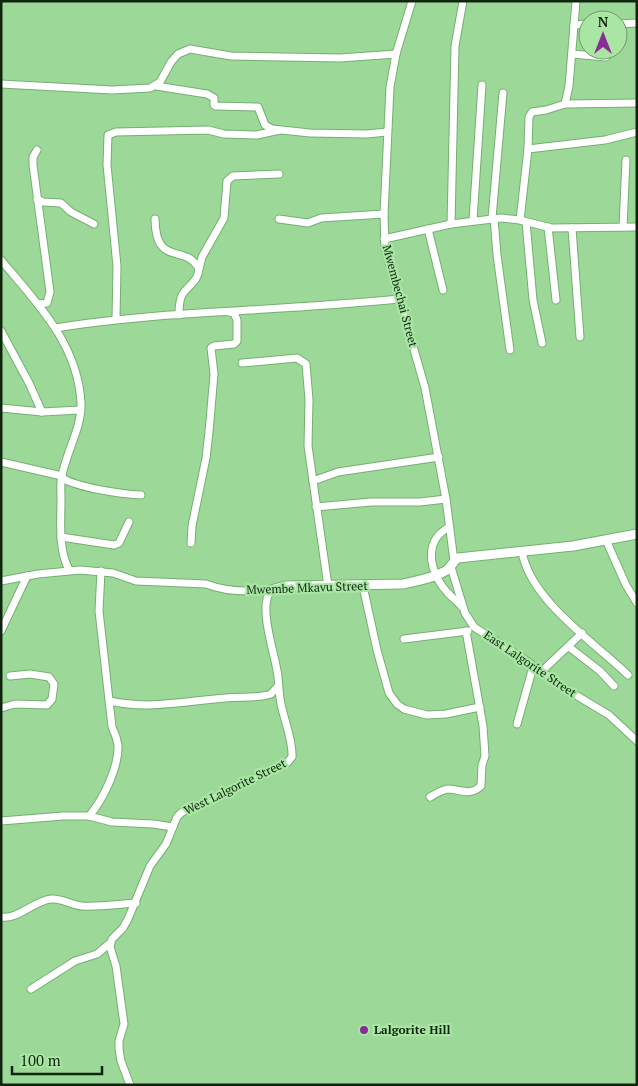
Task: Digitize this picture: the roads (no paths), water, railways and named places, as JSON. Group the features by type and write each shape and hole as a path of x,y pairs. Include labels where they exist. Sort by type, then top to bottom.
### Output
{"street":[{"name":"Mwembechai Street","path":"412,1 396,54 390,87 384,239 399,300 425,388 446,499 452,564"},
{"path":"451,224 455,46 463,1"},
{"path":"565,104 569,86 576,1"},
{"path":"574,25 578,25"},
{"path":"156,86 178,54 190,49 231,56 340,58 396,54"},
{"path":"572,54 578,55"},
{"path":"1,84 132,90 156,86 207,94 214,99 215,106 258,107 265,125 272,129 310,133 350,134 388,132"},
{"path":"473,220 482,85"},
{"path":"503,92 493,218 510,350"},
{"path":"542,343 533,300 523,221 530,114 535,110 546,110 565,104 637,103"},
{"path":"116,319 117,266 107,164 108,135 116,132 208,130 224,134 257,135 280,130"},
{"path":"528,149 605,140 637,132"},
{"path":"37,150 32,159 50,292 47,303 39,304"},
{"path":"623,227 626,160"},
{"path":"179,315 179,302 182,295 195,281 202,257 224,218 227,181 234,176 241,175 279,174"},
{"path":"37,199 43,202 61,203 71,212 94,224"},
{"path":"279,219 308,223 321,218 384,214"},
{"path":"384,239 451,224 493,218 523,221 548,227 637,227"},
{"path":"156,219 157,236 163,249 186,257 196,263 199,268"},
{"path":"548,227 556,300"},
{"path":"572,228 580,337"},
{"path":"428,229 443,290"},
{"path":"1,260 39,304 56,328 74,367 79,389 80,410 62,477 61,537 64,556 69,570"},
{"path":"1,274 10,271"},
{"path":"56,328 116,319 399,300"},
{"path":"191,543 192,526 206,458 209,432 214,374 211,348 234,344 236,341 236,316 228,311"},
{"path":"1,331 25,375 42,412"},
{"path":"242,363 297,358 306,364 309,400 308,446 328,586"},
{"path":"1,408 42,412 80,410"},
{"path":"313,481 338,472 439,457"},
{"path":"1,462 62,477 70,483 89,488 141,495"},
{"path":"316,507 372,502 420,502 446,499"},
{"path":"61,537 114,546 120,543 129,522"},
{"path":"449,527 436,538 431,548 435,575 446,592 463,608"},
{"name":"Mwembe Mkavu Street","path":"1,581 69,570 101,571 136,581 206,584 216,588 250,592 271,590 285,586 402,584 435,575 465,557 522,552 637,534"},
{"path":"606,540 626,585 637,603"},
{"path":"522,552 524,563 529,572 553,606 628,675"},
{"name":"East Lalgorite Street","path":"452,564 463,608 470,622 477,629 524,658 533,667 568,691 602,711 637,741"},
{"path":"89,816 105,792 117,760 118,746 112,727 98,610 101,571"},
{"path":"1,632 27,576"},
{"path":"363,586 377,650 389,693 397,704 404,710 427,715 480,708"},
{"name":"West Lalgorite Street","path":"31,989 75,961 96,954 123,928 136,903 150,866 166,844 177,817 182,812 205,803 290,760 291,746 278,685 266,612 268,594 271,590"},
{"path":"404,639 477,629"},
{"path":"430,797 441,790 448,789 471,793 481,786 482,765 485,756 480,708 466,631"},
{"path":"540,672 582,633"},
{"path":"568,646 600,670 614,686"},
{"path":"517,724 533,667"},
{"path":"1,708 15,704 43,706 52,699 54,684 49,677 22,674 10,676"},
{"path":"110,701 154,706 216,698 271,694 278,685"},
{"path":"628,732 637,730"},
{"path":"1,820 89,816 112,822 173,827"},
{"path":"1,917 13,916 30,906 53,899 79,906 136,903"},
{"path":"110,942 116,966 124,1024 119,1041 119,1049 121,1061 130,1085"}],"place":[{"name":"Lalgorite Hill","path":"364,1030"}]}
